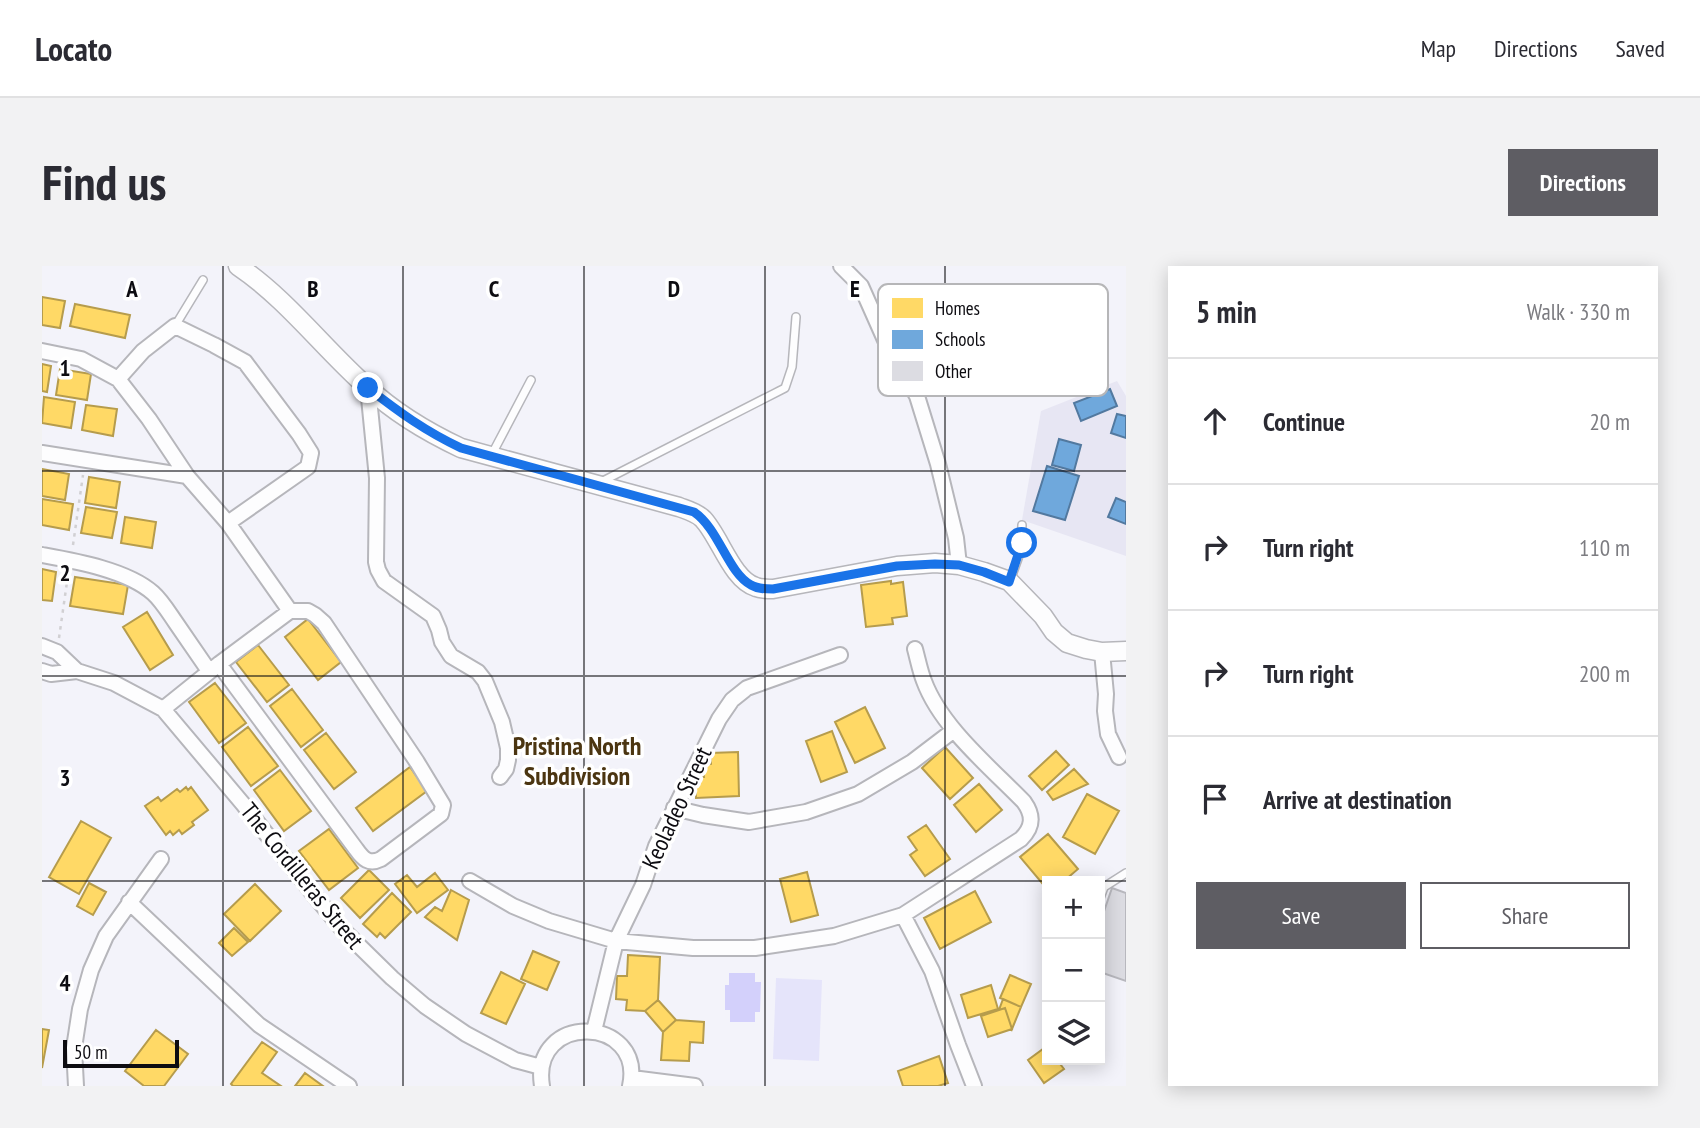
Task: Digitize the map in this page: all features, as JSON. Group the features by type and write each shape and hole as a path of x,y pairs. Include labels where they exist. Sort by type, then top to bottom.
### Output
{"street":[{"path":"238,266 279,298 368,388 404,416 436,436 461,448 694,512 710,528 748,584 773,589 897,566 959,565 1009,582 1067,643 1102,652 1126,651"},
{"path":"841,266 862,286 878,324"},
{"path":"118,379 143,351 175,326 245,362 311,453 308,467 228,523"},
{"path":"42,351 81,359 118,379 149,419 187,477 228,523 290,611"},
{"path":"368,388 377,478 378,570 384,581 433,616 442,642 451,656 478,672 485,681 502,722 508,748 506,769 500,777"},
{"path":"917,396 938,464 956,538 959,565"},
{"path":"42,453 187,477"},
{"path":"42,555 71,560 124,576 154,594 214,668 365,860 376,862 381,859 438,817 443,810 440,799 417,761 324,623 308,611 290,611 214,668 163,709"},
{"name":"The Cordilleras Street","path":"42,646 57,652 77,671"},
{"path":"470,881 513,906 549,921 616,941 693,948 755,948 834,936 903,915 1021,839 1028,833 1032,822 1030,810 1024,802 954,730 937,707 924,682 915,649"},
{"path":"1102,652 1108,734 1119,757"},
{"name":"Keoladeo Street","path":"594,1031 616,941 643,885 656,846 674,808 732,699 747,688 840,655"},
{"name":"The Cordilleras Street","path":"42,671 51,674 77,671 114,683 163,709 343,930 368,955 425,1006 466,1034 515,1060 541,1067"},
{"path":"674,808 749,822 806,812 858,794 912,762 954,730"},
{"path":"77,1085 74,1048 80,1009 91,970 106,936 161,859"},
{"path":"129,902 260,1025 349,1086"},
{"path":"903,915 932,971 974,1086"},
{"path":"542,1086 541,1067 552,1046 571,1033 582,1031 605,1034 622,1047 628,1056 631,1082 695,1086"}],"lane":[{"path":"175,326 203,280"},
{"path":"595,485 785,388 792,367 796,317"},
{"path":"490,456 531,380"},
{"path":"1009,582 1021,550 1022,525"},
{"path":"1105,886 1126,873"}],"path":[{"path":"57,652 85,461"}],"shaded area":[{"path":"1117,381 1126,396 1126,556 1022,520 1041,411 1079,396 1108,396 1108,385"},
{"path":"776,978 822,980 819,1061 773,1059"}],"water":[{"path":"729,973 755,973 755,982 761,982 760,1012 755,1012 755,1022 730,1022 730,1010 725,1010 725,985 729,985"}],"building: Homes":[{"path":"42,297 65,301 60,328 42,325"},
{"path":"75,304 130,315 125,338 70,326"},
{"path":"42,364 51,366 47,392 42,391"},
{"path":"60,369 91,374 87,400 56,395"},
{"path":"44,397 75,402 71,428 42,423"},
{"path":"86,405 117,409 113,436 82,430"},
{"path":"42,469 69,474 65,500 42,496"},
{"path":"89,477 120,482 116,508 85,503"},
{"path":"42,499 73,504 69,530 42,525"},
{"path":"86,507 117,512 112,538 81,533"},
{"path":"125,517 156,522 152,548 121,543"},
{"path":"42,569 56,572 52,601 42,600"},
{"path":"75,577 128,585 123,614 70,606"},
{"path":"891,581 891,584 903,582 907,616 892,618 893,624 866,627 861,585"},
{"path":"147,612 173,655 150,670 123,627"},
{"path":"308,619 341,662 318,680 285,637"},
{"path":"258,645 289,685 267,702 236,662"},
{"path":"215,683 246,723 219,743 189,702"},
{"path":"292,689 323,730 301,747 270,706"},
{"path":"865,707 885,748 855,763 835,722"},
{"path":"248,727 278,766 251,786 222,747"},
{"path":"832,731 847,772 821,782 806,741"},
{"path":"326,733 356,772 334,789 304,750"},
{"path":"945,747 973,778 950,799 922,768"},
{"path":"1056,751 1069,765 1042,790 1029,776"},
{"path":"738,752 739,796 696,798 695,777 704,777 703,765 711,764 710,753"},
{"path":"410,767 427,791 373,831 356,808"},
{"path":"1074,769 1088,784 1053,800 1047,792"},
{"path":"280,770 311,811 284,831 254,790"},
{"path":"979,784 1002,810 976,832 954,805"},
{"path":"186,787 188,790 191,787 208,810 182,834 179,830 173,835 170,831 166,835 145,806 158,797 161,801 177,789 180,792"},
{"path":"1087,794 1119,811 1095,854 1063,837"},
{"path":"81,821 111,838 79,894 49,877"},
{"path":"926,825 950,859 925,876 910,855 917,850 908,837"},
{"path":"329,829 358,868 329,890 299,851"},
{"path":"1048,834 1078,869 1070,876 1042,876 1042,883 1020,857"},
{"path":"369,870 389,890 360,918 341,898"},
{"path":"807,872 818,915 791,922 780,879"},
{"path":"435,873 448,890 417,913 395,884 407,875 417,887"},
{"path":"89,883 106,892 93,915 77,906"},
{"path":"255,884 281,911 250,941 224,914"},
{"path":"451,890 469,900 457,940 425,917 435,907 442,911"},
{"path":"975,891 991,922 940,949 924,918"},
{"path":"392,893 411,912 385,938 380,933 377,937 363,924"},
{"path":"234,928 248,942 232,956 219,943"},
{"path":"533,951 559,962 547,990 521,979"},
{"path":"628,955 660,957 658,1000 645,1011 626,1010 627,1000 616,999 617,976 627,976"},
{"path":"501,972 525,984 506,1024 481,1013"},
{"path":"1010,975 1031,984 1021,1007 1000,998"},
{"path":"991,985 998,1009 968,1018 961,995"},
{"path":"1003,999 1021,1007 1012,1029 1005,1008 999,1010"},
{"path":"658,1000 676,1020 663,1032 645,1011"},
{"path":"1005,1008 1012,1029 988,1037 981,1016"},
{"path":"676,1020 704,1022 703,1043 690,1042 689,1061 661,1060 663,1032"},
{"path":"42,1029 49,1030 42,1068"},
{"path":"156,1030 188,1054 164,1086 144,1086 125,1071"},
{"path":"262,1042 277,1052 262,1073 281,1086 233,1086 231,1084"},
{"path":"1042,1050 1042,1065 1061,1065 1064,1069 1044,1083 1028,1060"},
{"path":"939,1056 948,1083 938,1086 903,1086 898,1071"},
{"path":"305,1073 323,1086 295,1086"}],"building: Schools":[{"path":"1110,389 1117,406 1081,421 1074,403 1092,396 1108,396"},
{"path":"1117,414 1126,416 1126,438 1111,433"},
{"path":"1059,439 1081,445 1074,471 1052,465"},
{"path":"1047,466 1079,476 1065,520 1033,511"},
{"path":"1116,498 1126,502 1126,524 1108,517"}],"building: Other":[{"path":"1112,888 1126,893 1126,981 1105,974 1105,908"}],"district":[{"name":"Pristina North Subdivision","path":"577,761"}],"route":[{"path":"368,388 404,416 461,448 694,512 710,528 738,573 748,584 758,588 773,589 897,566 935,564 959,565 1009,582 1022,543"}]}
